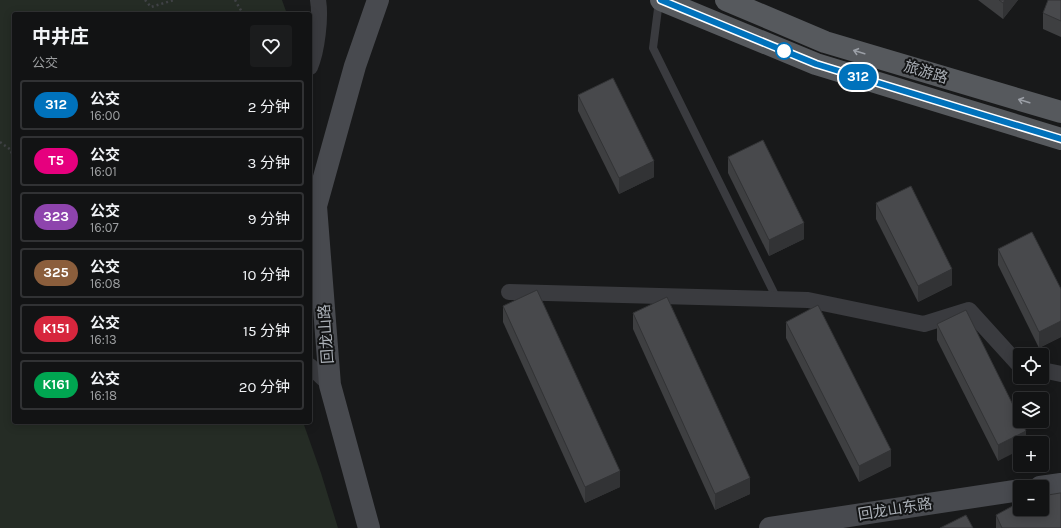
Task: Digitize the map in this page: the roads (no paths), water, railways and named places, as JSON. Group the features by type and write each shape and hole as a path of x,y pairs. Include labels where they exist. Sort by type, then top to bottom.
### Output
{"main road":[{"name":"旅游路","path":"660,0 816,64 1061,139"},
{"name":"旅游路","path":"726,0 826,42 1061,112"}],"street":[{"path":"312,63 314,59 320,11 318,0"},
{"name":"回龙山路","path":"369,528 330,385 316,206 356,66 378,0"},
{"path":"509,292 808,300 924,324 969,310 1013,358"},
{"path":"312,368 330,385"},
{"path":"1049,371 1061,374"},
{"path":"1049,486 1061,484"},
{"name":"回龙山东路","path":"770,528 1013,491"}],"lane":[{"path":"660,0 653,48 777,299"}]}
